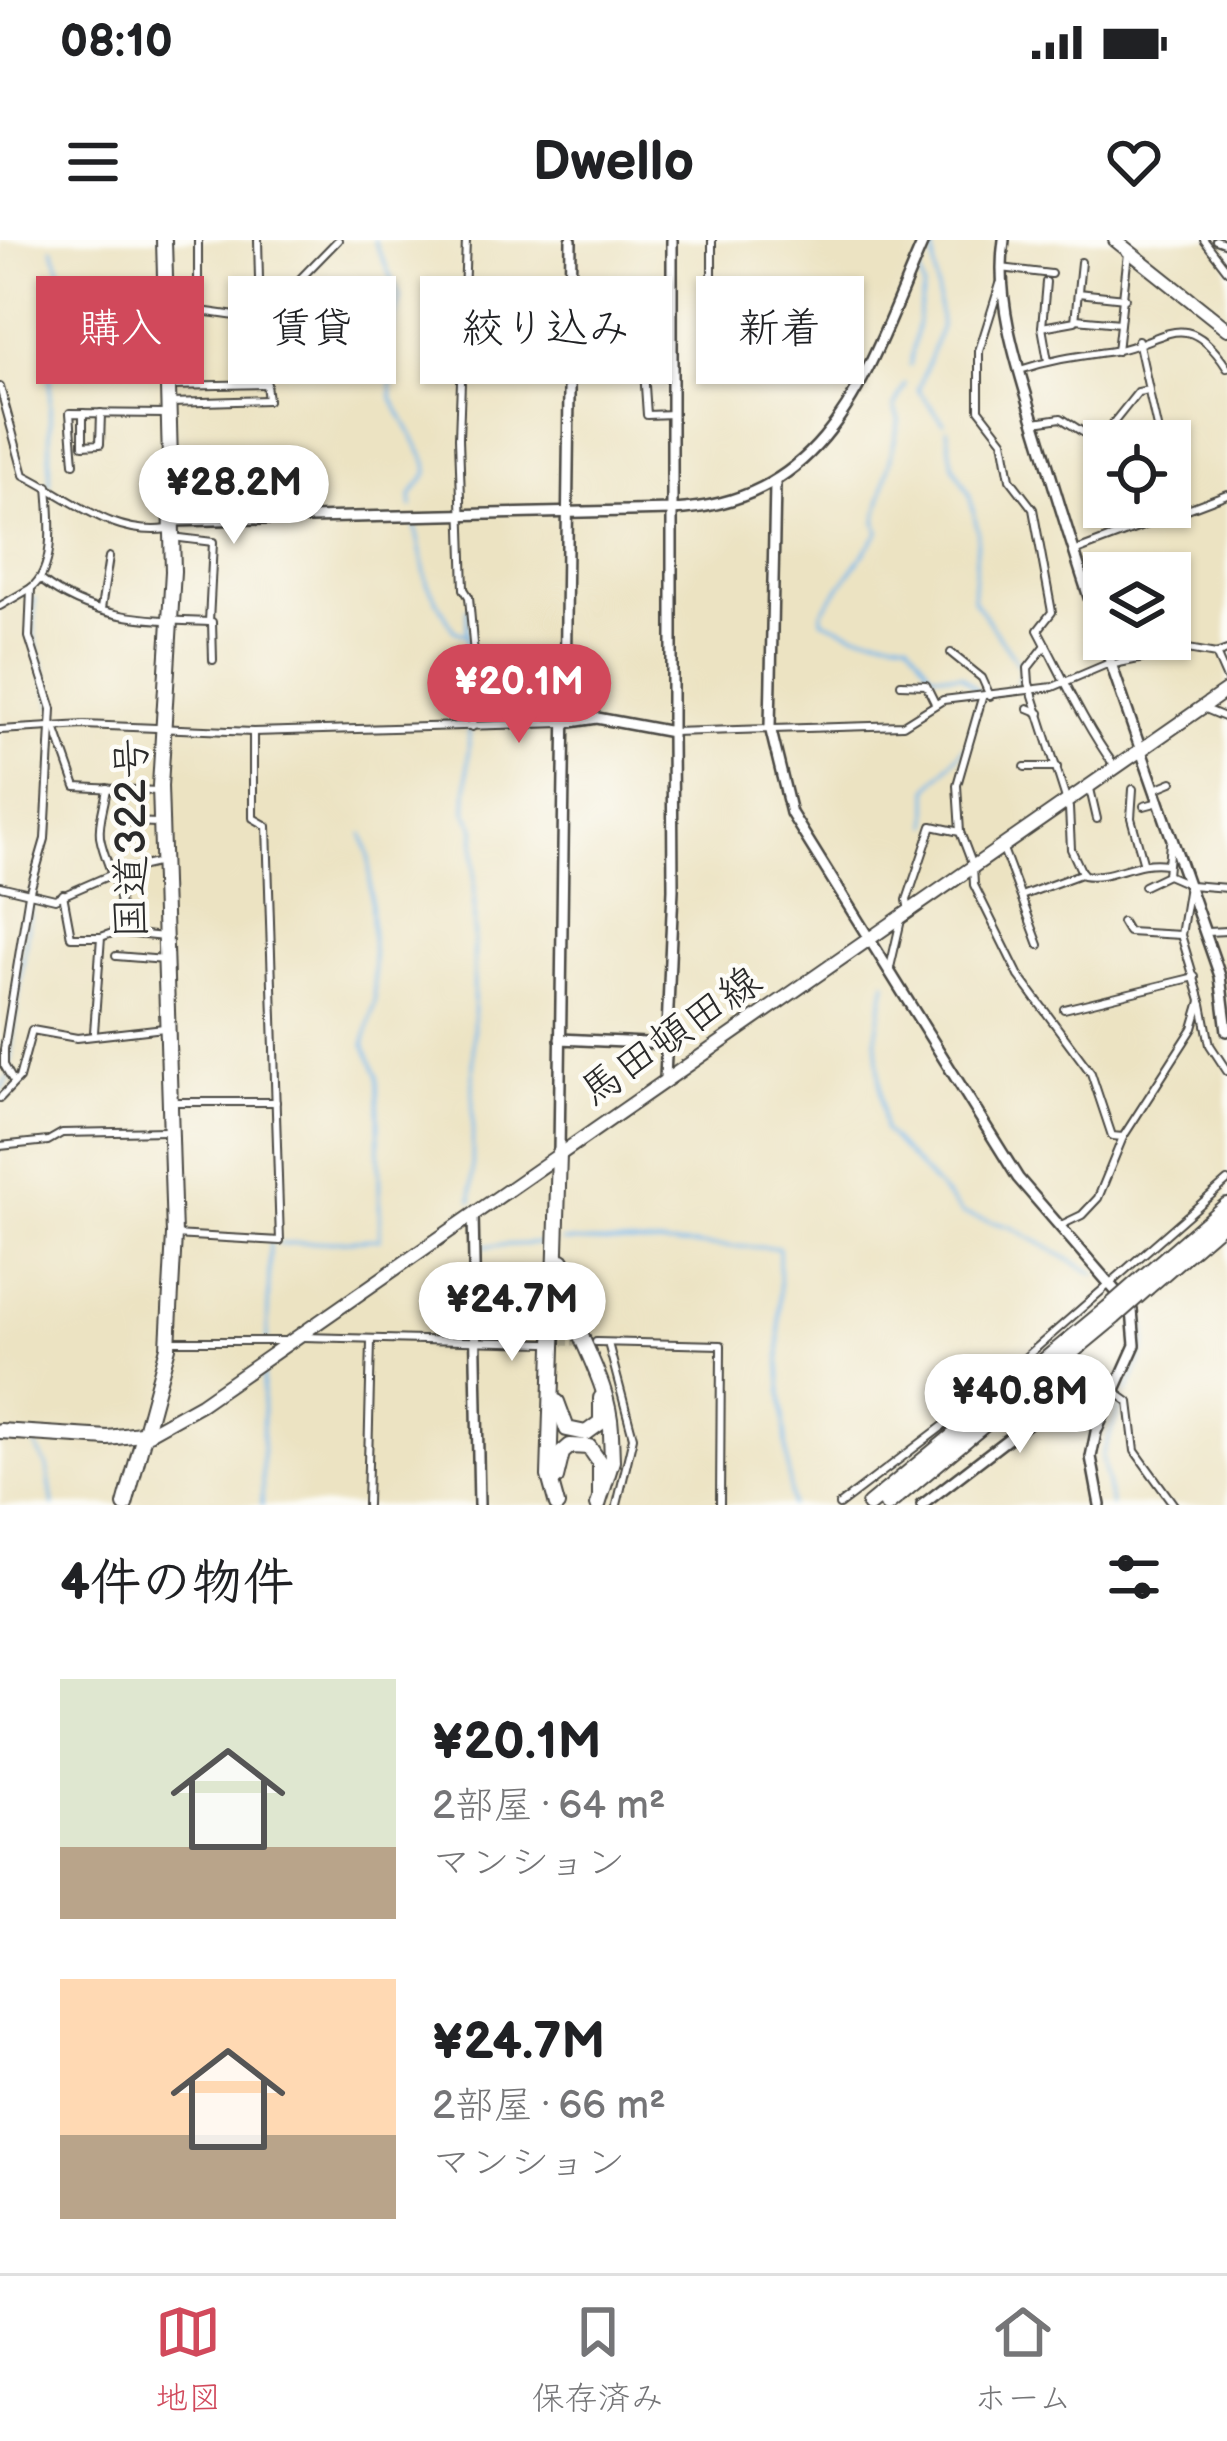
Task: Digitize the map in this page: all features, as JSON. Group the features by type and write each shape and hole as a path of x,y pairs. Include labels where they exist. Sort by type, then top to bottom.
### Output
{"highway":[{"name":"国道322号","path":"163,276 164,240"},
{"name":"国道322号","path":"125,1505 149,1433 169,1341 174,1235 160,791 172,529 167,386"},
{"path":"559,1154 564,1172 564,1290 602,1381 611,1432 611,1461 599,1500"},
{"path":"556,1500 549,1476 559,1154"},
{"path":"887,1505 1227,1205"},
{"path":"1144,1283 1227,1220"},
{"path":"866,1505 1111,1312"},
{"path":"553,1385 561,1421 575,1433 586,1433 601,1421 602,1381"},
{"path":"0,1431 108,1438 149,1433"},
{"path":"556,1500 562,1453 580,1444 597,1452 599,1500"}],"main road":[{"path":"1115,240 1227,329"},
{"name":"馬田頓田線","path":"149,1433 293,1339 1227,690"}],"street":[{"path":"198,240 198,276"},
{"path":"258,240 261,276"},
{"path":"303,276 338,240"},
{"path":"466,240 461,514 476,678 469,727"},
{"path":"571,240 571,276"},
{"path":"671,276 672,240"},
{"path":"712,240 712,276"},
{"path":"0,387 24,475 115,524 152,532 461,514 673,510 727,503 775,484 802,465 838,423 924,240"},
{"path":"1004,240 1002,282 1020,370 1072,552 1220,976 1227,1031"},
{"path":"1204,240 1227,270"},
{"path":"1216,240 1227,244"},
{"path":"1117,351 1128,250"},
{"path":"1042,327 1068,326 1076,319 1081,262"},
{"path":"1001,268 1048,278 1042,327 1048,361"},
{"path":"1002,282 979,351 978,404 1003,440 1010,478 1035,513 1035,538 1052,612 1037,625 1070,682 1091,735 1116,767"},
{"path":"1078,293 1125,298"},
{"path":"1076,319 1121,323"},
{"path":"1020,370 1078,352 1117,351 1138,340 1182,332 1207,342 1227,368"},
{"path":"1138,340 1155,420"},
{"path":"74,463 70,413 268,402 267,384 167,386"},
{"path":"559,1154 569,384"},
{"path":"645,384 647,415 673,414"},
{"path":"665,1079 672,732 672,384"},
{"path":"1035,422 1061,418 1098,442 1138,392 1149,391"},
{"path":"83,413 83,445 100,445 101,413"},
{"path":"775,484 770,727 791,813 888,977 1018,1178 1132,1310 1135,1345 1091,1457 1100,1505"},
{"path":"0,607 42,581 49,535 48,486"},
{"path":"1191,509 1227,494"},
{"path":"1072,552 1130,528"},
{"path":"172,529 213,542 208,622"},
{"path":"101,609 110,557"},
{"path":"42,581 78,608 101,609 128,619 214,624 213,660"},
{"path":"0,1099 10,1075 4,1049 45,839 52,730 52,709 29,638 31,588"},
{"path":"1046,645 1028,668 1031,688 1066,801 1071,849 1083,873"},
{"path":"0,730 165,727 253,732 469,727 596,718 672,732 903,725 935,703 1070,682 1110,664 1188,649 1216,654 1227,650"},
{"path":"951,653 982,678 983,697 957,785 960,832 983,911 1019,976 1091,1073 1112,1136 1123,1136"},
{"path":"1216,654 1227,679"},
{"path":"901,683 926,686 935,703"},
{"path":"1202,707 1227,718"},
{"path":"1028,708 1040,713"},
{"path":"52,730 76,787 160,791"},
{"path":"174,1235 280,1241 268,826 253,818 253,732"},
{"path":"1025,767 1057,766"},
{"path":"1155,789 1172,782"},
{"path":"1089,785 1097,819"},
{"path":"107,788 99,824 120,895 115,932"},
{"path":"1133,789 1131,818 1143,861"},
{"path":"1144,806 1160,802"},
{"path":"132,823 161,824"},
{"path":"888,977 932,826 960,832"},
{"path":"1167,875 1173,838"},
{"path":"1002,846 1039,945"},
{"path":"1021,896 1083,873 1100,875 1143,861 1166,864"},
{"path":"0,886 55,899 161,862"},
{"path":"1144,886 1167,875 1190,885 1227,888"},
{"path":"1190,885 1181,935 1210,1046 1227,1071"},
{"path":"63,894 71,937 115,932 164,937"},
{"path":"1122,922 1128,932 1181,935"},
{"path":"1205,932 1227,931"},
{"path":"94,1032 101,937"},
{"path":"116,956 165,960"},
{"path":"1064,1009 1195,977"},
{"path":"1059,1226 1082,1216 1098,1198 1123,1136 1193,1028 1201,1001"},
{"path":"10,1075 19,1078 32,1030 77,1038 94,1032 167,1027"},
{"path":"560,1039 668,1044"},
{"path":"169,1102 276,1102"},
{"path":"0,1146 48,1141 62,1132 170,1131"},
{"path":"839,1505 973,1408 1108,1281 1227,1180"},
{"path":"473,1214 479,1505"},
{"path":"169,1341 545,1343"},
{"path":"368,1505 370,1341"},
{"path":"596,1342 721,1345 720,1505"},
{"path":"608,1343 633,1437 617,1505"},
{"path":"1060,1382 1065,1395"},
{"path":"922,1505 984,1450 1065,1395 1115,1392 1129,1402 1135,1451 1174,1505"}],"waterway":[{"path":"374,240 400,297 388,344 392,398 427,463 428,473 411,495 412,507"},
{"path":"910,365 924,288 919,271 934,242"},
{"path":"933,246 941,326 918,390 944,423"},
{"path":"50,485 50,351 68,337 69,325 66,292 52,248"},
{"path":"905,384 894,407 899,421 876,521 879,532 822,612 822,620 854,633 908,640 932,673 961,675 979,692"},
{"path":"947,429 953,465 969,494 978,531 973,599 1021,668 1019,686"},
{"path":"415,525 427,583 454,631 467,635 471,687 466,812 475,828 472,1201"},
{"path":"34,598 34,638 54,706"},
{"path":"467,608 467,634"},
{"path":"929,825 929,788 965,747"},
{"path":"279,1244 380,1239 378,1076 364,1045 375,1002 369,857 363,834"},
{"path":"9,1067 32,893"},
{"path":"886,982 876,1036 884,1130 963,1214 1011,1227 1095,1274"},
{"path":"0,1090 8,1077"},
{"path":"562,1241 779,1248 780,1369 791,1505"},
{"path":"267,1340 270,1243"},
{"path":"483,1246 552,1243"},
{"path":"1127,1392 1146,1338 1135,1306"},
{"path":"262,1505 263,1371"},
{"path":"1111,1505 1102,1456 1122,1402"},
{"path":"32,1440 47,1466 53,1505"}],"tunnel":[{"path":"554,1343 596,1342"}]}
